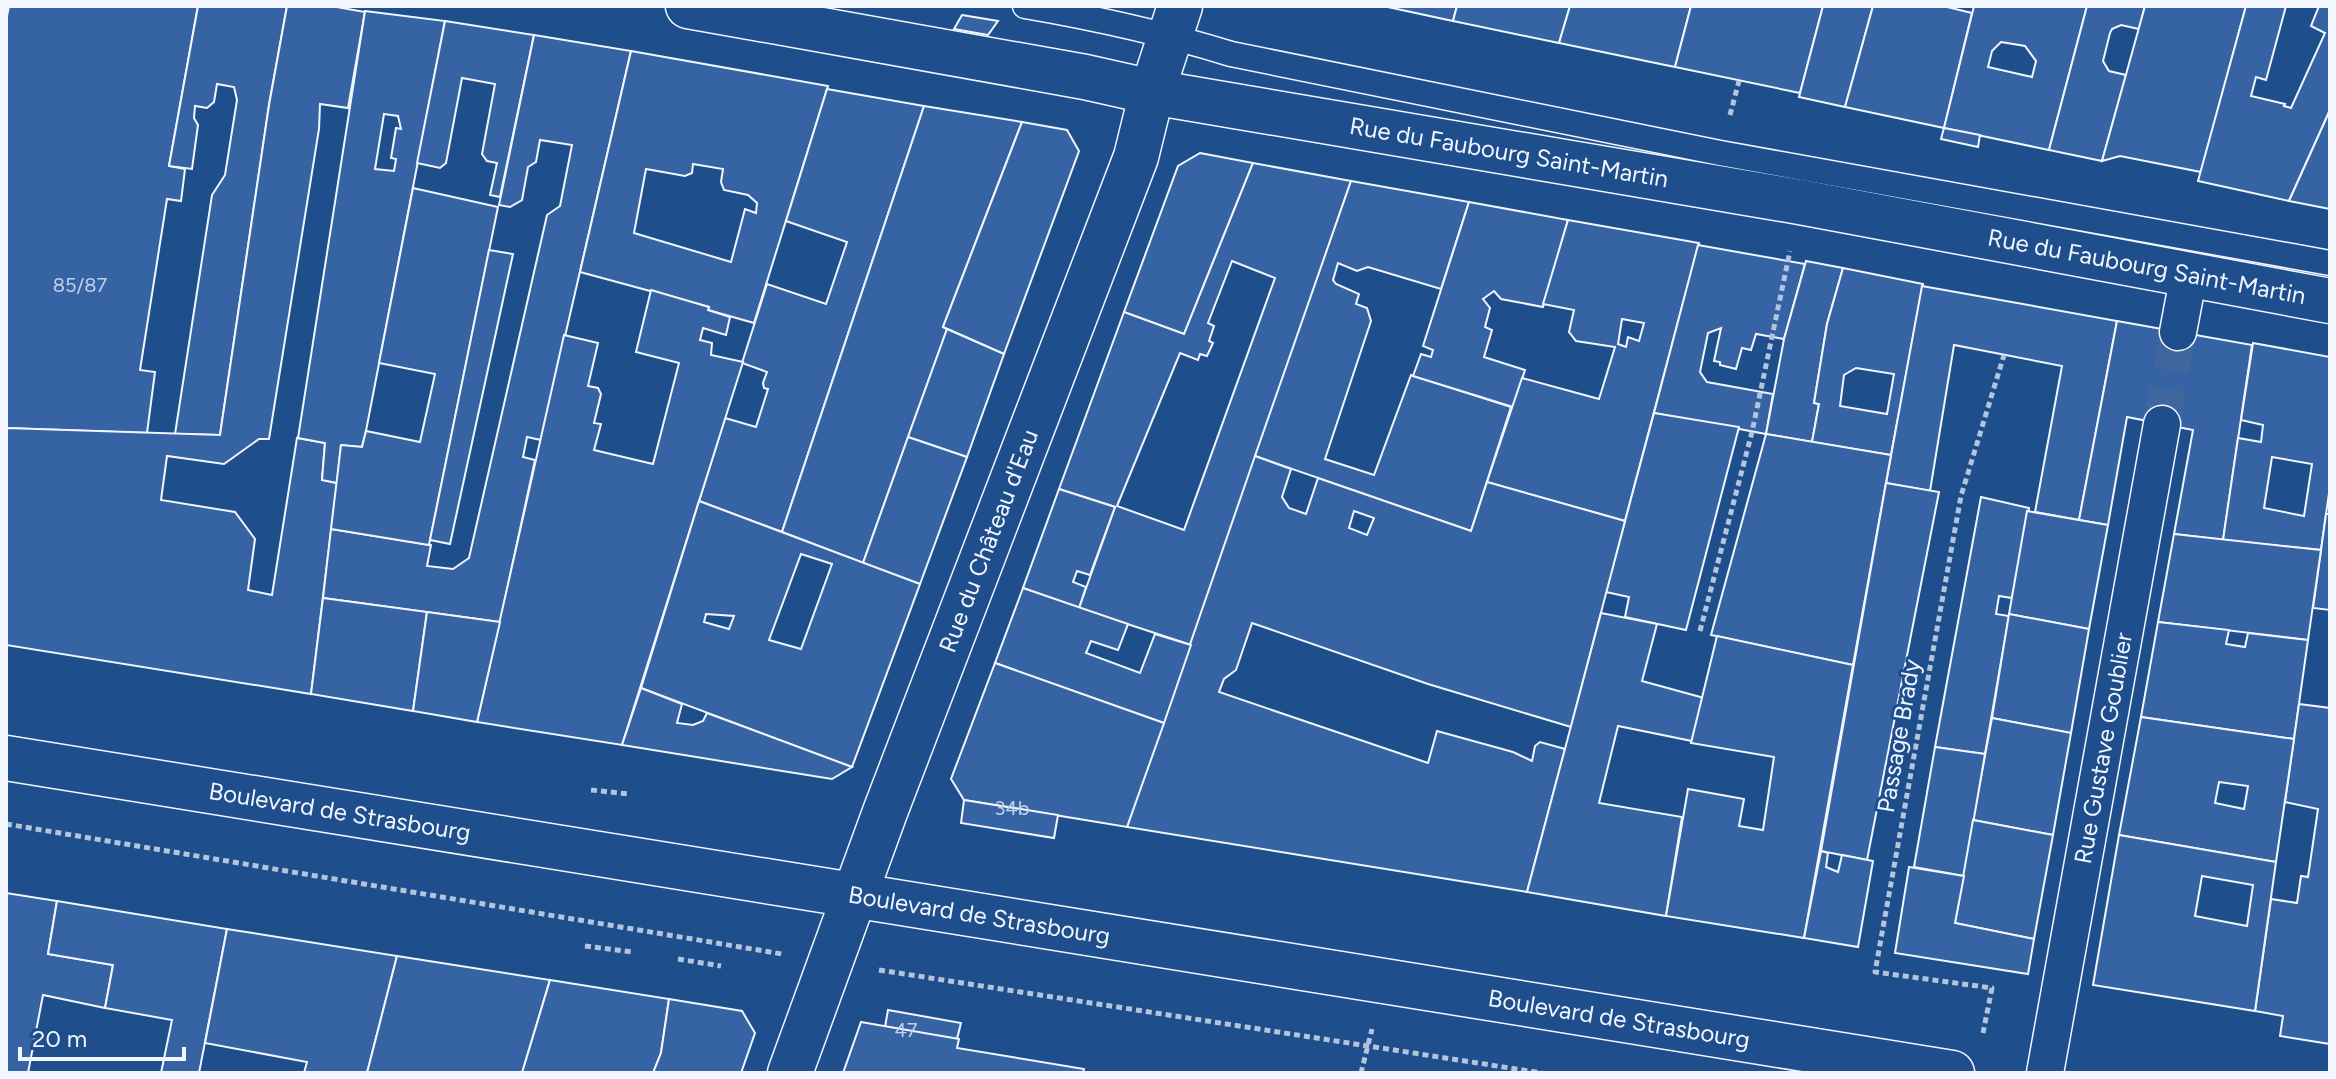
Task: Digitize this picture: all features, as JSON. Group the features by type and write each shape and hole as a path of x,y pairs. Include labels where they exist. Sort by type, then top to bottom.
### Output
{"main road":[{"name":"Rue du Faubourg Saint-Martin","path":"688,6 732,10 1152,92 1800,202 2330,301"},
{"name":"Rue du Château d'Eau","path":"790,1073 1136,157 1174,21"},
{"name":"Boulevard de Strasbourg","path":"6,758 1952,1073"}],"street":[{"path":"2178,332 2189,274"},
{"name":"Rue Gustave Goublier","path":"2045,1073 2162,424"}],"lane":[{"name":"Rue du Faubourg Saint-Martin","path":"1025,6 1101,19 1174,21 1231,54 1720,153 2330,263"}],"path":[{"path":"1700,631 1752,432 1800,202"},
{"name":"Passage Brady","path":"1984,1027 1992,988 1875,972 1961,496 2004,355"},
{"path":"591,790 629,794"},
{"path":"6,824 831,963 1542,1073"},
{"path":"585,946 633,952"},
{"path":"678,959 721,966"}],"building":[{"path":"9,6 198,6 169,166 185,169 181,201 167,199 140,370 155,372 147,433 6,428 6,21"},
{"path":"198,6 287,6 269,105 220,435 175,434 212,195 225,175 237,100 234,87 217,84 214,102 207,108 195,106 194,118 198,125 192,169 169,166"},
{"path":"287,6 331,6 365,12 348,108 320,104 319,129 269,439 259,439 224,464 167,456 161,500 235,512 255,539 248,590 272,595 297,438 325,443 322,480 337,483 311,694 6,645 6,428 220,435 269,105"},
{"path":"1383,6 1457,6 1453,21"},
{"path":"1457,6 1570,6 1559,43 1453,21"},
{"path":"1570,6 1691,6 1675,67 1559,43"},
{"path":"1691,6 1823,6 1800,93 1675,67"},
{"path":"1823,6 1873,6 1845,107 1799,97"},
{"path":"1873,6 1943,6 1972,13 1944,128 1845,107"},
{"path":"1974,6 2087,6 2049,150 1944,128","holes":["2001,42 2025,46 2036,61 2032,77 1988,67 1992,51"]},
{"path":"2087,6 2145,6 2139,29 2121,25 2110,33 2103,61 2109,71 2126,75 2102,161 2049,150"},
{"path":"2145,6 2246,6 2201,172 2120,156 2102,161"},
{"path":"2246,6 2286,6 2266,80 2256,77 2251,96 2291,108 2325,33 2311,26 2319,6 2330,6 2330,110 2289,201 2198,181"},
{"path":"365,11 445,21 362,447 341,445 337,483 322,480 325,443 298,438","holes":["384,114 398,116 401,129 396,128 391,158 396,159 394,171 375,169"]},
{"path":"962,15 998,21 988,35 954,29"},
{"path":"445,21 534,35 500,197 490,195 497,163 487,161 482,154 495,84 462,78 446,163 440,168 417,163"},
{"path":"534,35 631,51 541,440 527,437 523,457 535,460 500,622 323,598 331,529 431,545 427,566 453,569 469,558 547,215 560,206 572,145 540,140 536,162 528,167 522,200 510,207 499,205"},
{"path":"631,51 828,86 754,323 708,310 709,307 580,272","holes":["693,164 723,169 721,182 724,190 748,195 757,203 756,213 745,209 731,262 634,233 646,169 685,176 692,173"]},
{"path":"827,89 924,106 782,532 699,501 725,418 756,427 768,389 764,388 763,383 767,372 742,363 767,284 826,304 847,242 786,221"},
{"path":"924,106 1022,122 943,327 947,329 863,563 782,532"},
{"path":"2330,110 2330,209 2289,201"},
{"path":"1022,122 1067,130 1079,151 1004,354 943,327"},
{"path":"1944,128 1980,135 1978,147 1941,139"},
{"path":"1200,153 1253,163 1184,334 1124,312 1178,166"},
{"path":"1253,163 1351,181 1191,645 1079,608 1115,507 1059,489 1124,312 1184,334","holes":["1232,261 1275,278 1184,530 1117,506 1180,353 1198,360 1200,354 1207,356 1213,343 1209,341 1214,326 1208,323"]},
{"path":"1351,181 1469,202 1441,289 1368,267 1357,271 1338,263 1333,280 1359,294 1356,304 1367,308 1371,321 1325,459 1374,475 1411,375 1511,407 1471,531 1255,456"},
{"path":"413,188 498,207 429,545 331,529 341,445 362,447 366,431 420,442 435,374 379,363"},
{"path":"1469,202 1568,220 1543,307 1501,299 1494,291 1483,299 1490,308 1485,327 1492,330 1484,357 1525,370 1513,407 1413,376 1421,354 1431,357 1433,350 1423,346"},
{"path":"1568,220 1699,243 1625,521 1487,482 1522,378 1599,399 1615,347 1576,341 1569,332 1574,310 1543,304","holes":["1622,319 1644,323 1639,341 1628,337 1626,347 1618,344"]},
{"path":"1698,245 1805,264 1784,339 1756,334 1751,350 1742,348 1736,369 1714,361 1721,328 1708,333 1700,372 1707,382 1773,394 1766,434 1654,413"},
{"path":"489,250 513,254 450,544 430,540"},
{"path":"1806,261 1843,268 1827,324 1814,403 1819,404 1812,442 1766,434 1784,339"},
{"path":"1843,268 1923,284 1891,455 1812,442 1819,404 1814,403 1827,324","holes":["1856,368 1894,374 1887,414 1840,406 1844,375"]},
{"path":"1922,286 2117,321 2079,520 2035,512 2062,366 1954,345 1930,491 1886,483"},
{"path":"651,290 709,307 708,310 730,317 726,335 703,328 700,340 712,343 711,355 743,362 622,745 477,722 564,335 598,343 588,386 598,388 601,394 594,423 601,424 594,450 653,464 679,363 636,352"},
{"path":"2117,321 2252,345 2223,540 2174,534 2193,430 2127,417 2108,525 2079,520"},
{"path":"947,329 1004,354 967,457 908,437"},
{"path":"2253,343 2330,357 2330,486 2321,550 2223,540 2238,438 2261,442 2263,425 2241,420","holes":["2272,457 2312,464 2304,516 2264,508"]},
{"path":"1654,413 1739,427 1686,630 1625,617 1629,597 1606,592"},
{"path":"1766,434 1891,455 1853,665 1711,635"},
{"path":"908,437 967,457 920,584 863,563"},
{"path":"1255,456 1291,469 1282,497 1289,508 1306,514 1318,478 1471,531 1487,482 1625,521 1571,727 1428,684 1252,623 1236,670 1224,679 1219,692 1428,763 1437,731 1513,752 1532,761 1535,746 1540,742 1565,749 1527,892 1127,827","holes":["1354,511 1374,518 1367,535 1349,528"]},
{"path":"1886,483 1939,492 1867,860 1821,851"},
{"path":"1059,489 1115,507 1090,575 1077,571 1073,582 1086,587 1079,608 1023,588"},
{"path":"1981,497 2029,508 2012,598 1999,596 1996,614 2009,616 1985,754 1935,747"},
{"path":"699,501 920,584 852,767 641,688","holes":["801,554 832,564 801,649 769,640","706,614 734,616 729,629 704,622"]},
{"path":"2027,511 2108,525 2089,629 2009,614"},
{"path":"2326,514 2330,514 2330,610 2313,608"},
{"path":"2174,534 2321,550 2308,640 2158,622"},
{"path":"1023,588 1128,624 1118,650 1091,641 1086,653 1140,673 1155,634 1191,645 1164,723 995,663"},
{"path":"323,598 427,612 413,711 311,694"},
{"path":"427,612 500,622 477,722 413,711"},
{"path":"1601,613 1657,624 1642,681 1704,698 1692,741 1618,726 1599,803 1682,817 1666,916 1527,892"},
{"path":"2009,614 2089,629 2071,733 1992,718"},
{"path":"2158,622 2229,630 2226,644 2245,647 2248,633 2308,640 2294,739 2141,717"},
{"path":"1717,636 1853,665 1804,938 1666,916 1688,789 1744,799 1739,826 1763,830 1774,757 1691,743"},
{"path":"995,663 1164,723 1127,827 964,800 951,779"},
{"path":"641,688 682,704 677,723 693,725 703,721 707,713 852,767 832,779 622,745"},
{"path":"2299,704 2330,708 2330,1044 2280,1036 2283,1016 2255,1011 2271,899 2297,903 2301,876 2308,877 2318,809 2285,802"},
{"path":"2141,717 2294,739 2276,862 2119,835","holes":["2219,782 2248,786 2244,809 2215,803"]},
{"path":"1992,718 2071,733 2053,835 1973,820"},
{"path":"1935,747 1985,754 1964,876 1914,867"},
{"path":"964,800 1058,815 1054,838 961,823"},
{"path":"1973,820 2053,835 2034,939 1955,923"},
{"path":"2119,835 2276,862 2255,1011 2093,985","holes":["2202,876 2253,885 2247,926 2195,916"]},
{"path":"1821,851 1828,853 1826,867 1838,872 1842,855 1873,861 1858,947 1804,938"},
{"path":"1909,867 1964,876 1955,923 2034,939 2028,974 1895,953"},
{"path":"6,893 57,901 48,954 113,965 105,1008 43,995 28,1073 6,1073"},
{"path":"57,901 227,929 199,1073 161,1073 172,1020 105,1008 113,965 48,954"},
{"path":"227,929 397,956 367,1073 304,1073 307,1062 205,1043"},
{"path":"397,956 550,980 522,1073 367,1073"},
{"path":"550,980 669,999 661,1053 653,1073 522,1073"},
{"path":"669,999 742,1011 755,1033 741,1073 653,1073 661,1053"},
{"path":"888,1010 961,1023 957,1039 885,1027"},
{"path":"861,1022 959,1039 957,1048 1084,1069 1083,1073 843,1073"}],"tunnel":[{"path":"2162,424 2178,332"}]}
